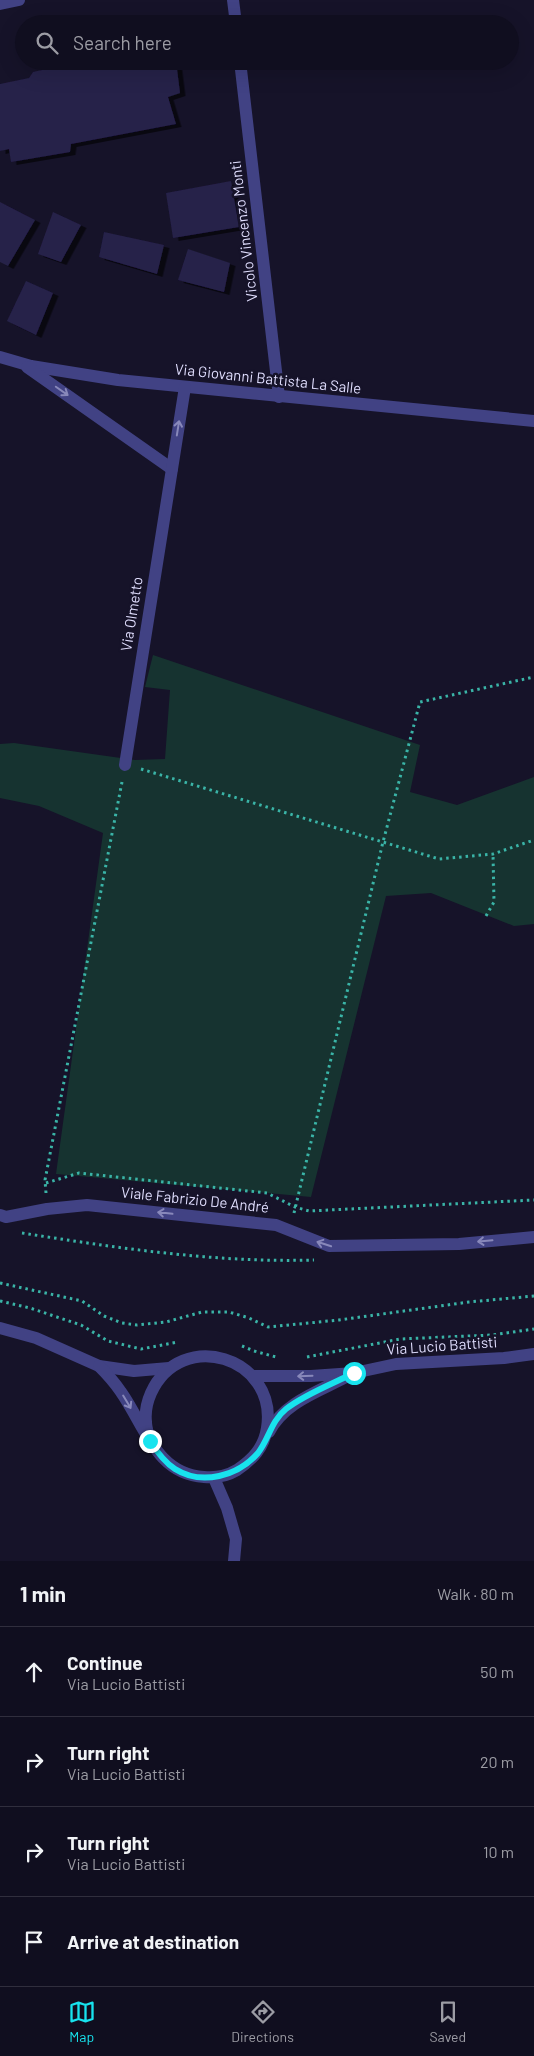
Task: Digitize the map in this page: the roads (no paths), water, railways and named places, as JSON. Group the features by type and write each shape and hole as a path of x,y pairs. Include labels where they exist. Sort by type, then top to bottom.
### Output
{"street":[{"path":"0,4 19,0"},
{"path":"233,0 235,15"},
{"name":"Vicolo Vincenzo Monti","path":"241,70 279,397"},
{"name":"Via Giovanni Battista La Salle","path":"0,357 22,363 118,380 534,421"},
{"path":"22,363 172,469"},
{"name":"Via Olmetto","path":"125,765 185,387"},
{"name":"Viale Fabrizio De André","path":"0,1215 6,1217 47,1209 87,1205 276,1225 329,1246 459,1244 534,1237"},
{"name":"Via Lucio Battisti","path":"0,1328 36,1338 99,1366 134,1371 169,1368 185,1360 203,1356 222,1358 239,1364 253,1376 263,1392 268,1411 267,1430 258,1452"},
{"name":"Via Lucio Battisti","path":"253,1376 302,1377 354,1373 396,1364 504,1358 534,1354"},
{"name":"Via Lucio Battisti","path":"99,1366 121,1392 161,1457 176,1470 194,1477 214,1478 232,1473 248,1462 258,1452 275,1419 287,1408 354,1373"},
{"name":"Via Lucio Battisti","path":"150,1441 146,1422 147,1402 156,1383 169,1368"},
{"path":"214,1478 227,1508 236,1539 234,1561"}]}
